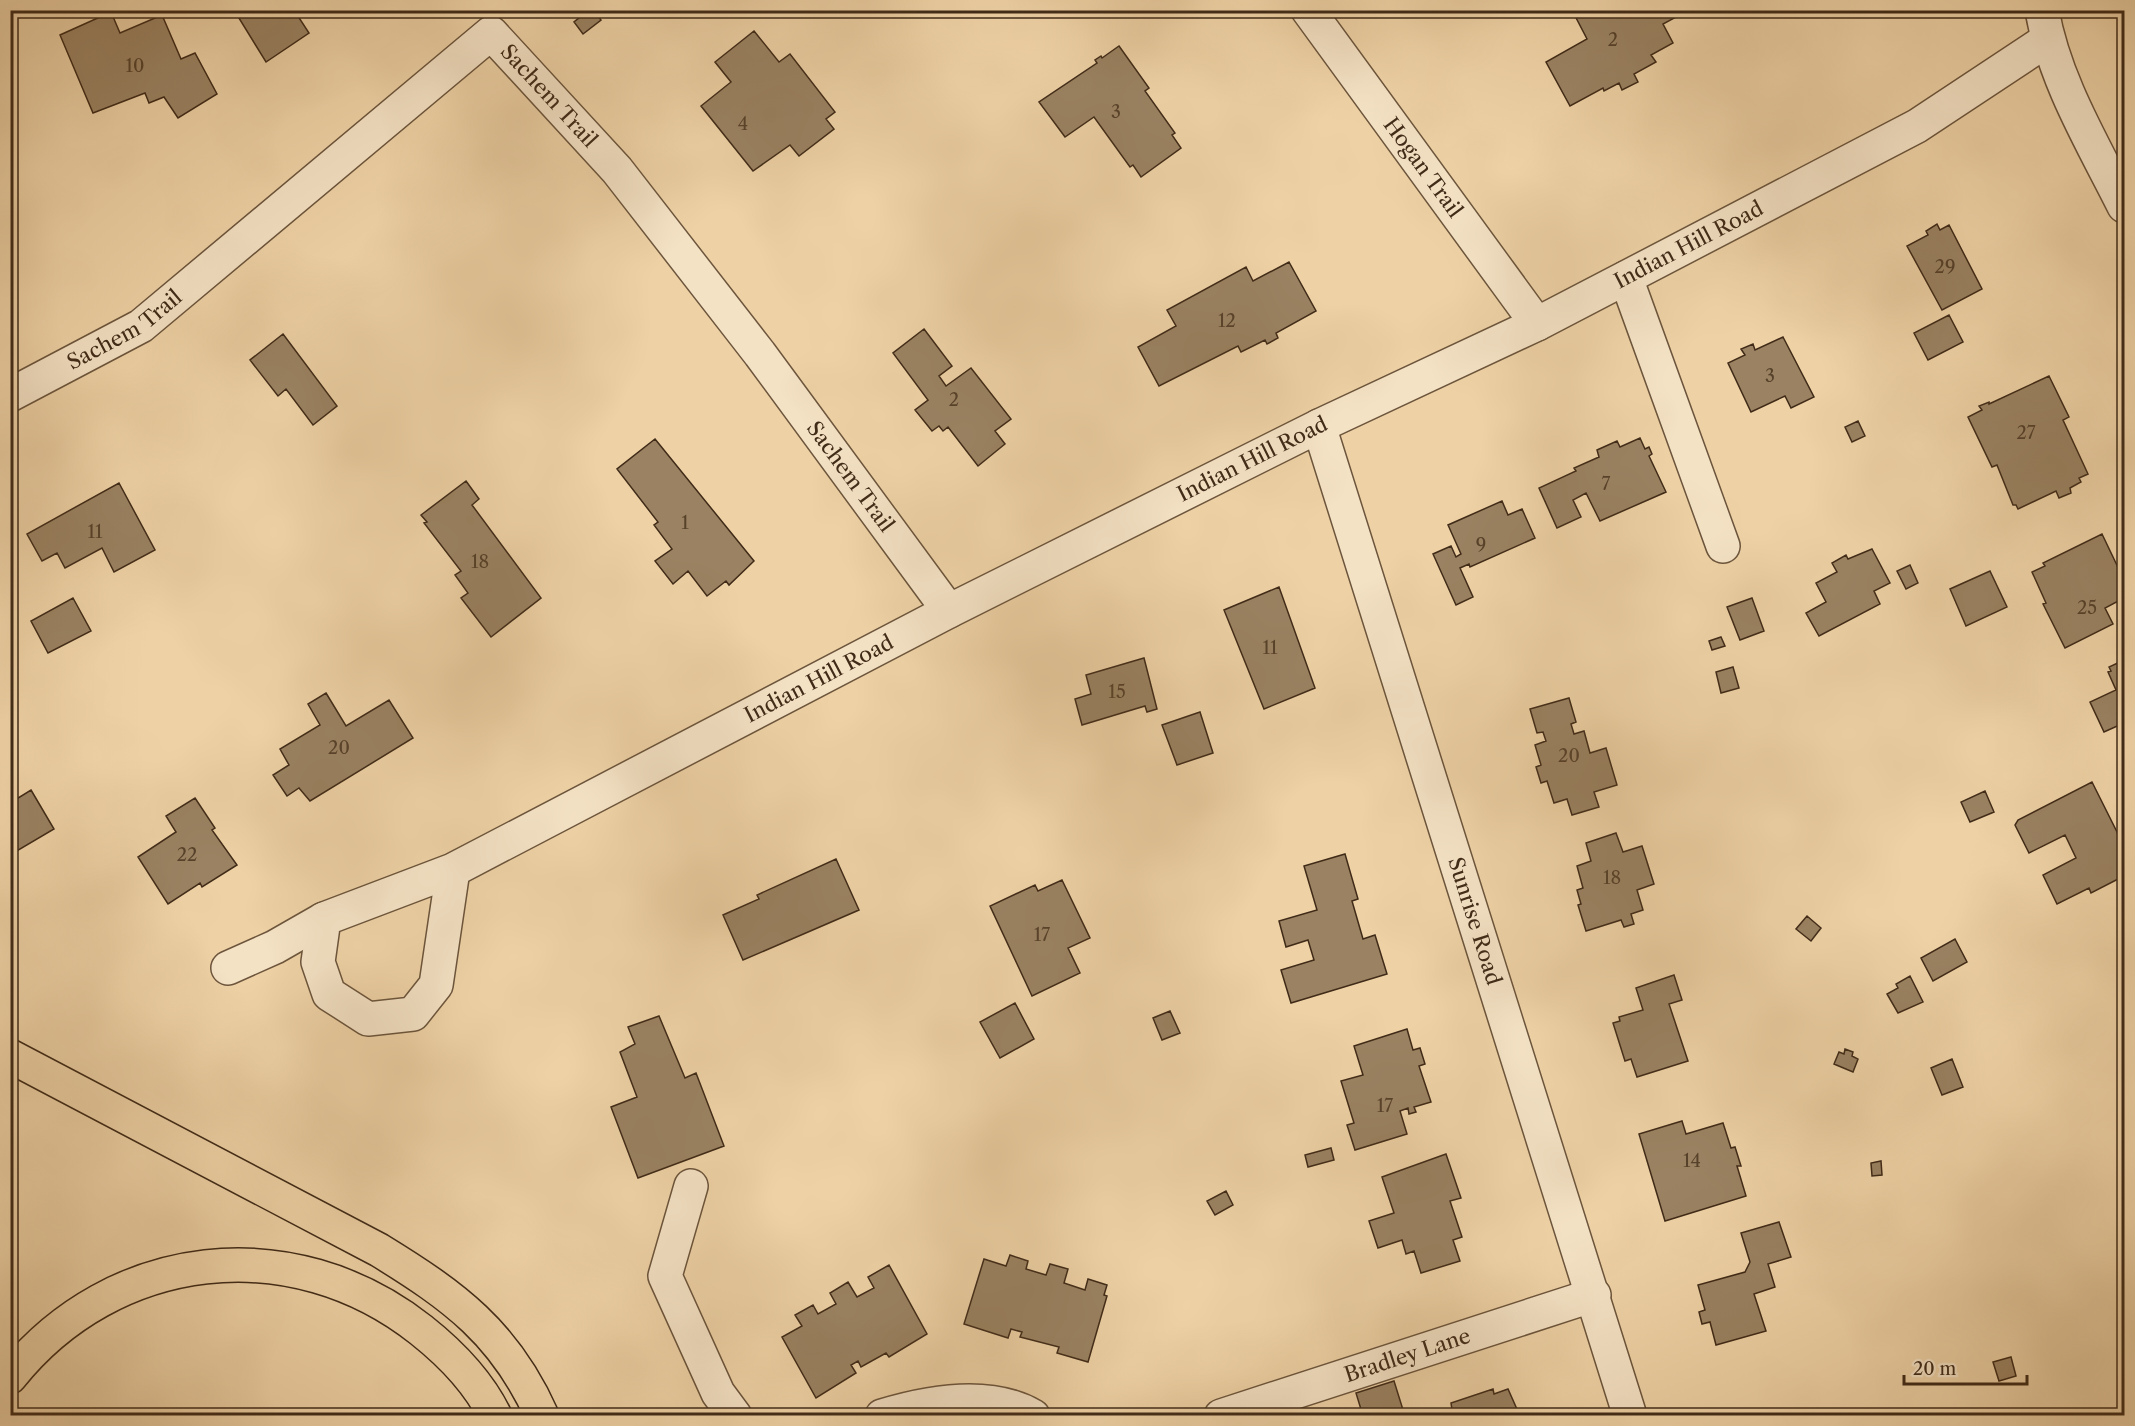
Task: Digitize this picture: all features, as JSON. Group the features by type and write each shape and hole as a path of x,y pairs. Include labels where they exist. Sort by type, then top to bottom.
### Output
{"highway":[{"path":"10,1056 379,1250 427,1279 470,1312 502,1347 531,1391 542,1416"},
{"path":"10,1377 31,1354 75,1316 130,1285 197,1266 233,1264 266,1266 320,1276 363,1293 403,1316 437,1342 467,1374 495,1416"}],"street":[{"name":"Hogan Trail","path":"1308,10 1537,324"},
{"name":"Indian Hill Road","path":"228,968 275,947 324,919 453,870 949,611 1319,426 1537,324 1626,278 1917,126 2045,25"},
{"path":"2045,25 2080,119 2124,206"},
{"name":"Sachem Trail","path":"10,394 141,326 491,33 617,170 760,354 949,611"},
{"path":"1626,278 1723,546"},
{"name":"Sunrise Road","path":"1319,426 1594,1295 1630,1416"},
{"path":"324,919 318,962 329,994 368,1019 413,1014 436,985 453,870"},
{"path":"691,1185 665,1276 718,1393 735,1416"},
{"name":"Bradley Lane","path":"1221,1416 1594,1295"},
{"path":"882,1416 950,1400 1017,1407 1033,1416"}],"building":[{"path":"234,10 294,10 309,33 266,62"},
{"path":"589,10 594,10 601,20 583,34 574,22"},
{"path":"1572,10 1675,10 1678,16 1663,24 1673,43 1651,55 1656,62 1634,74 1638,82 1622,90 1619,83 1604,91 1603,88 1570,106 1546,62 1587,39"},
{"path":"111,12 120,33 162,15 181,59 195,53 217,94 178,118 164,97 149,103 145,93 93,113 60,35"},
{"path":"754,31 779,62 790,54 835,112 826,119 834,129 799,156 790,145 753,171 701,106 731,82 715,62"},
{"path":"1119,46 1149,88 1145,91 1175,133 1172,135 1181,148 1141,177 1133,165 1130,167 1094,117 1065,137 1039,102 1097,63 1095,60"},
{"path":"1937,224 1940,230 1949,225 1982,289 1942,310 1907,246 1928,235 1926,231"},
{"path":"1289,262 1316,311 1276,333 1278,338 1267,344 1265,340 1241,352 1238,346 1159,386 1138,347 1176,326 1167,310 1246,267 1253,281"},
{"path":"1949,315 1963,342 1928,360 1914,333"},
{"path":"924,329 952,366 939,376 946,386 971,368 1011,419 995,431 1005,444 978,466 948,427 943,431 939,426 932,431 915,410 928,400 893,353"},
{"path":"283,334 337,406 313,425 286,389 278,396 250,360"},
{"path":"1783,337 1814,397 1791,408 1785,396 1751,412 1728,363 1745,355 1741,349 1753,344 1755,350"},
{"path":"2049,376 2069,417 2063,420 2088,474 2079,478 2081,482 2070,488 2071,493 2059,498 2056,491 2018,509 2016,505 2013,505 1997,465 1992,467 1968,417 1982,410 1979,406 1989,402 1989,404"},
{"path":"1858,421 1865,436 1852,442 1845,427"},
{"path":"1640,438 1645,449 1649,447 1652,454 1649,456 1666,492 1600,521 1586,493 1573,500 1581,517 1557,528 1539,488 1576,471 1574,468 1599,457 1597,450 1617,441 1620,447"},
{"path":"655,439 754,561 729,585 726,581 707,596 688,571 673,584 655,561 672,549 654,525 658,522 617,469"},
{"path":"466,481 479,499 472,505 541,598 491,637 461,598 468,593 455,575 461,571 424,523 427,522 421,515"},
{"path":"119,483 155,550 114,572 102,548 65,568 57,553 42,561 27,534"},
{"path":"1502,501 1508,515 1522,509 1535,538 1470,567 1469,564 1460,568 1473,597 1456,605 1433,554 1451,546 1456,557 1461,554 1448,525"},
{"path":"2102,534 2124,580 2124,598 2105,608 2113,624 2065,648 2043,604 2046,603 2032,572 2045,566 2043,563"},
{"path":"1872,549 1890,583 1874,591 1880,604 1819,636 1806,613 1826,602 1816,583 1837,572 1832,563 1846,555 1848,559"},
{"path":"1910,565 1918,583 1906,589 1897,571"},
{"path":"1990,571 2007,607 1966,626 1950,589"},
{"path":"1279,587 1315,688 1264,709 1224,610"},
{"path":"73,598 91,631 48,653 31,621"},
{"path":"1752,598 1764,631 1740,640 1727,607"},
{"path":"1721,637 1725,646 1712,650 1709,641"},
{"path":"1144,658 1157,709 1147,712 1145,706 1082,725 1075,699 1091,694 1086,675"},
{"path":"2124,660 2124,723 2104,732 2090,702 2116,690 2108,672 2111,671 2109,667"},
{"path":"1733,667 1739,688 1721,693 1716,672"},
{"path":"326,693 346,726 389,700 413,738 310,801 299,788 287,796 273,775 289,765 280,749 320,725 308,704"},
{"path":"1569,698 1576,722 1571,724 1574,734 1584,731 1590,753 1606,748 1617,785 1594,792 1599,807 1572,815 1567,799 1554,803 1547,781 1541,783 1536,767 1541,765 1535,745 1546,741 1543,732 1537,733 1530,709"},
{"path":"1200,712 1213,753 1177,765 1162,725"},
{"path":"2092,782 2124,846 2124,876 2091,893 2089,888 2057,904 2043,875 2076,858 2065,835 2029,853 2015,825 2018,820"},
{"path":"31,790 54,829 10,855 10,803"},
{"path":"1985,791 1994,812 1970,822 1961,802"},
{"path":"195,798 215,828 212,830 237,865 202,887 200,883 168,904 138,857 176,832 166,816"},
{"path":"1616,833 1623,852 1642,846 1654,884 1637,890 1643,910 1631,914 1634,924 1624,927 1621,920 1586,931 1578,905 1581,904 1577,890 1583,888 1577,866 1591,861 1586,843"},
{"path":"1345,854 1358,899 1352,901 1363,939 1375,935 1387,974 1291,1003 1281,970 1314,960 1308,940 1286,947 1279,921 1317,910 1304,866"},
{"path":"836,859 859,910 743,960 723,915 759,899 757,895"},
{"path":"1062,880 1090,938 1068,948 1080,973 1032,996 990,906 1035,885 1038,891"},
{"path":"1807,916 1821,928 1811,941 1796,929"},
{"path":"1955,939 1967,962 1933,981 1921,958"},
{"path":"1674,975 1682,1000 1669,1004 1688,1061 1637,1077 1631,1059 1625,1061 1613,1023 1620,1021 1619,1017 1643,1010 1636,988"},
{"path":"1910,976 1923,1002 1898,1013 1887,994 1898,988 1896,984"},
{"path":"1015,1003 1034,1039 1000,1058 980,1022"},
{"path":"1170,1011 1180,1033 1162,1040 1153,1018"},
{"path":"659,1016 685,1078 696,1073 724,1146 638,1178 611,1107 637,1097 620,1052 635,1044 628,1027"},
{"path":"1407,1029 1413,1050 1420,1048 1425,1064 1419,1066 1431,1102 1414,1107 1416,1112 1409,1114 1408,1108 1400,1111 1407,1134 1355,1150 1347,1125 1354,1123 1341,1081 1363,1075 1354,1046"},
{"path":"1845,1049 1853,1052 1852,1056 1858,1059 1853,1072 1834,1064 1839,1052 1844,1054"},
{"path":"1952,1059 1963,1087 1942,1095 1931,1068"},
{"path":"1682,1121 1686,1134 1723,1123 1731,1148 1735,1147 1741,1166 1737,1166 1746,1196 1665,1221 1639,1134"},
{"path":"1331,1148 1334,1160 1308,1167 1305,1155"},
{"path":"1446,1154 1461,1198 1450,1201 1462,1237 1453,1240 1460,1261 1421,1273 1414,1251 1406,1254 1402,1240 1378,1248 1369,1221 1394,1213 1382,1177"},
{"path":"1881,1161 1882,1175 1872,1176 1871,1163"},
{"path":"1226,1191 1233,1205 1215,1215 1207,1201"},
{"path":"1779,1222 1791,1257 1768,1264 1775,1287 1754,1294 1766,1331 1716,1345 1710,1322 1702,1324 1699,1312 1705,1310 1698,1285 1745,1272 1750,1262 1741,1233"},
{"path":"1010,1255 1028,1261 1026,1269 1046,1275 1050,1264 1068,1269 1064,1283 1085,1290 1088,1279 1107,1285 1104,1295 1107,1296 1088,1362 1057,1353 1059,1347 1020,1337 1022,1332 1011,1329 1008,1338 964,1324 984,1259 1006,1266"},
{"path":"889,1265 927,1334 889,1357 886,1353 861,1367 858,1361 851,1365 856,1373 816,1398 782,1337 802,1326 795,1315 813,1305 818,1314 836,1304 830,1293 848,1282 857,1297 874,1288 868,1277"},
{"path":"2011,1357 2016,1376 1999,1381 1993,1362"},
{"path":"1394,1381 1404,1413 1363,1416 1356,1393"},
{"path":"1493,1389 1494,1394 1508,1389 1520,1416 1453,1416 1451,1403"}]}
